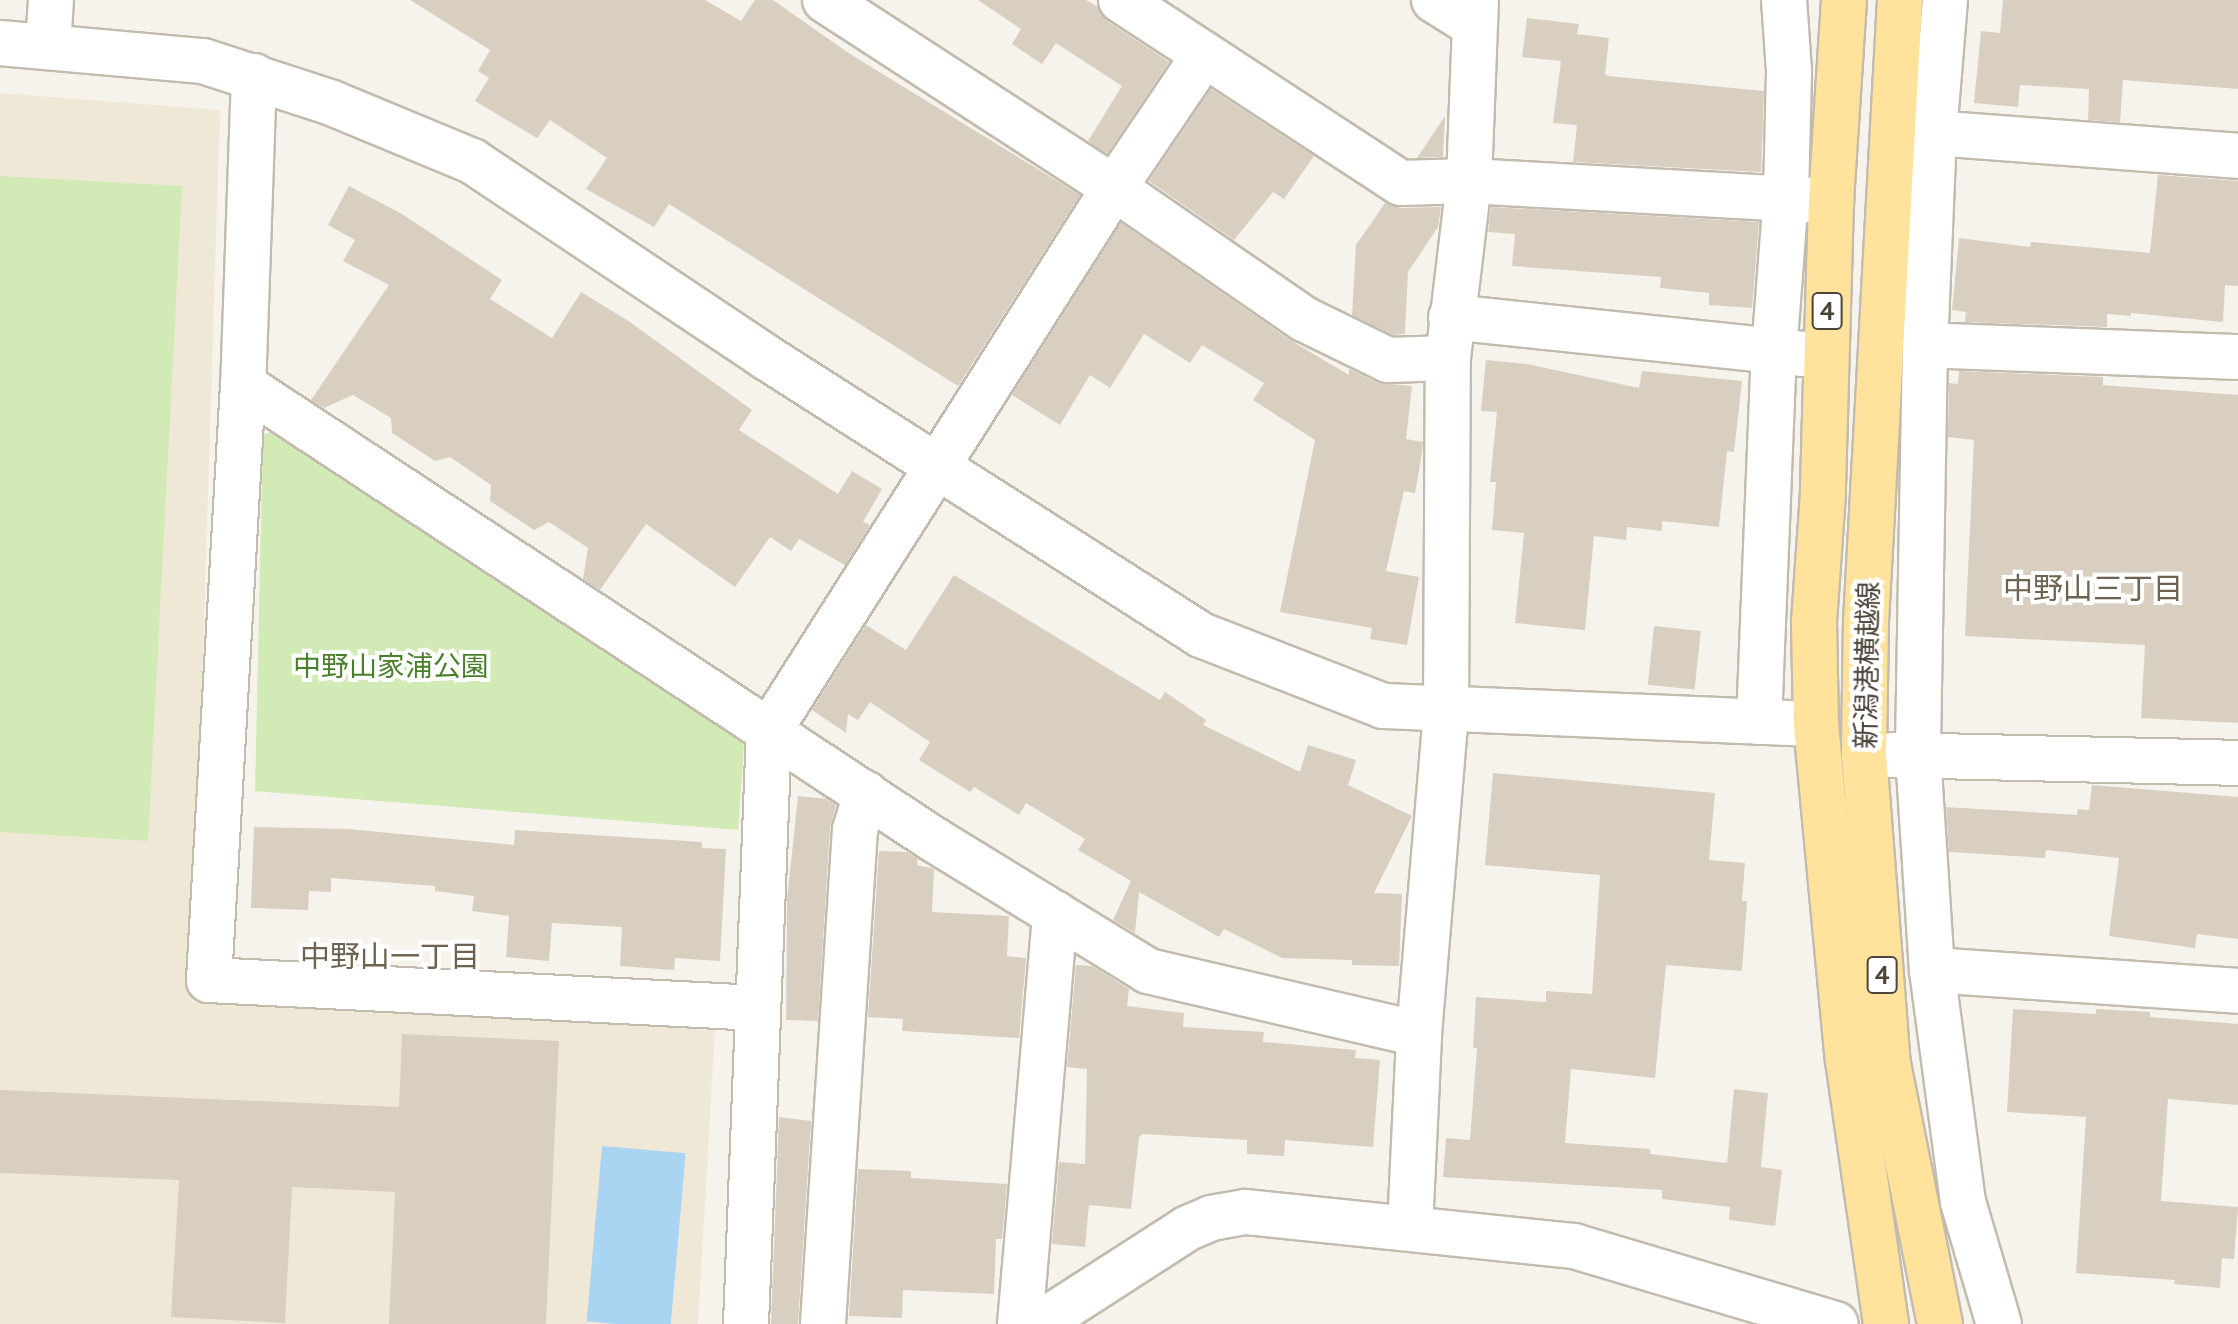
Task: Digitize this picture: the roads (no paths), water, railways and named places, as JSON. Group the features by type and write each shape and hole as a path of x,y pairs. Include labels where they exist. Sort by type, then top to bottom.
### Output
{"main road":[{"name":"新潟港横越線","path":"1844,0 1831,201 1823,493 1814,622 1816,724 1848,1060 1886,1324"},
{"name":"新潟港横越線","path":"1900,0 1866,622 1864,755 1888,1064 1940,1324"}],"street":[{"path":"48,45 51,0"},
{"path":"825,0 1114,188 1304,319 1388,360 1450,337 1826,356"},
{"path":"1121,0 1401,183 1469,181 1786,196 1831,201"},
{"path":"1410,1228 1419,1034 1446,711 1450,337 1469,181 1475,12 1434,0"},
{"path":"1759,722 1774,352 1786,196 1789,71 1784,0"},
{"path":"1945,0 1934,133 1925,345 1918,755 1932,970 1963,1202 1999,1324"},
{"path":"0,43 203,61 254,76 472,161 935,468 1201,635 1383,706 1816,724"},
{"path":"746,1324 769,731 1114,188 1204,55"},
{"path":"254,76 243,385 209,980 757,1008"},
{"path":"1934,133 2238,156"},
{"path":"1925,345 2238,357"},
{"path":"243,385 866,794 1148,971 1419,1034"},
{"path":"1864,755 2238,763"},
{"path":"823,1324 855,830 866,794"},
{"path":"1039,1323 1055,913"},
{"path":"1932,970 2238,991"},
{"path":"1039,1323 1188,1228 1211,1218 1245,1212 1574,1246 1836,1324"}],"water":[{"path":"602,1146 686,1153 671,1324 587,1321"}],"district":[{"name":"中野山三丁目","path":"2093,588"},
{"name":"中野山一丁目","path":"390,956"}],"park label":[{"name":"中野山家浦公園","path":"391,666"}]}
